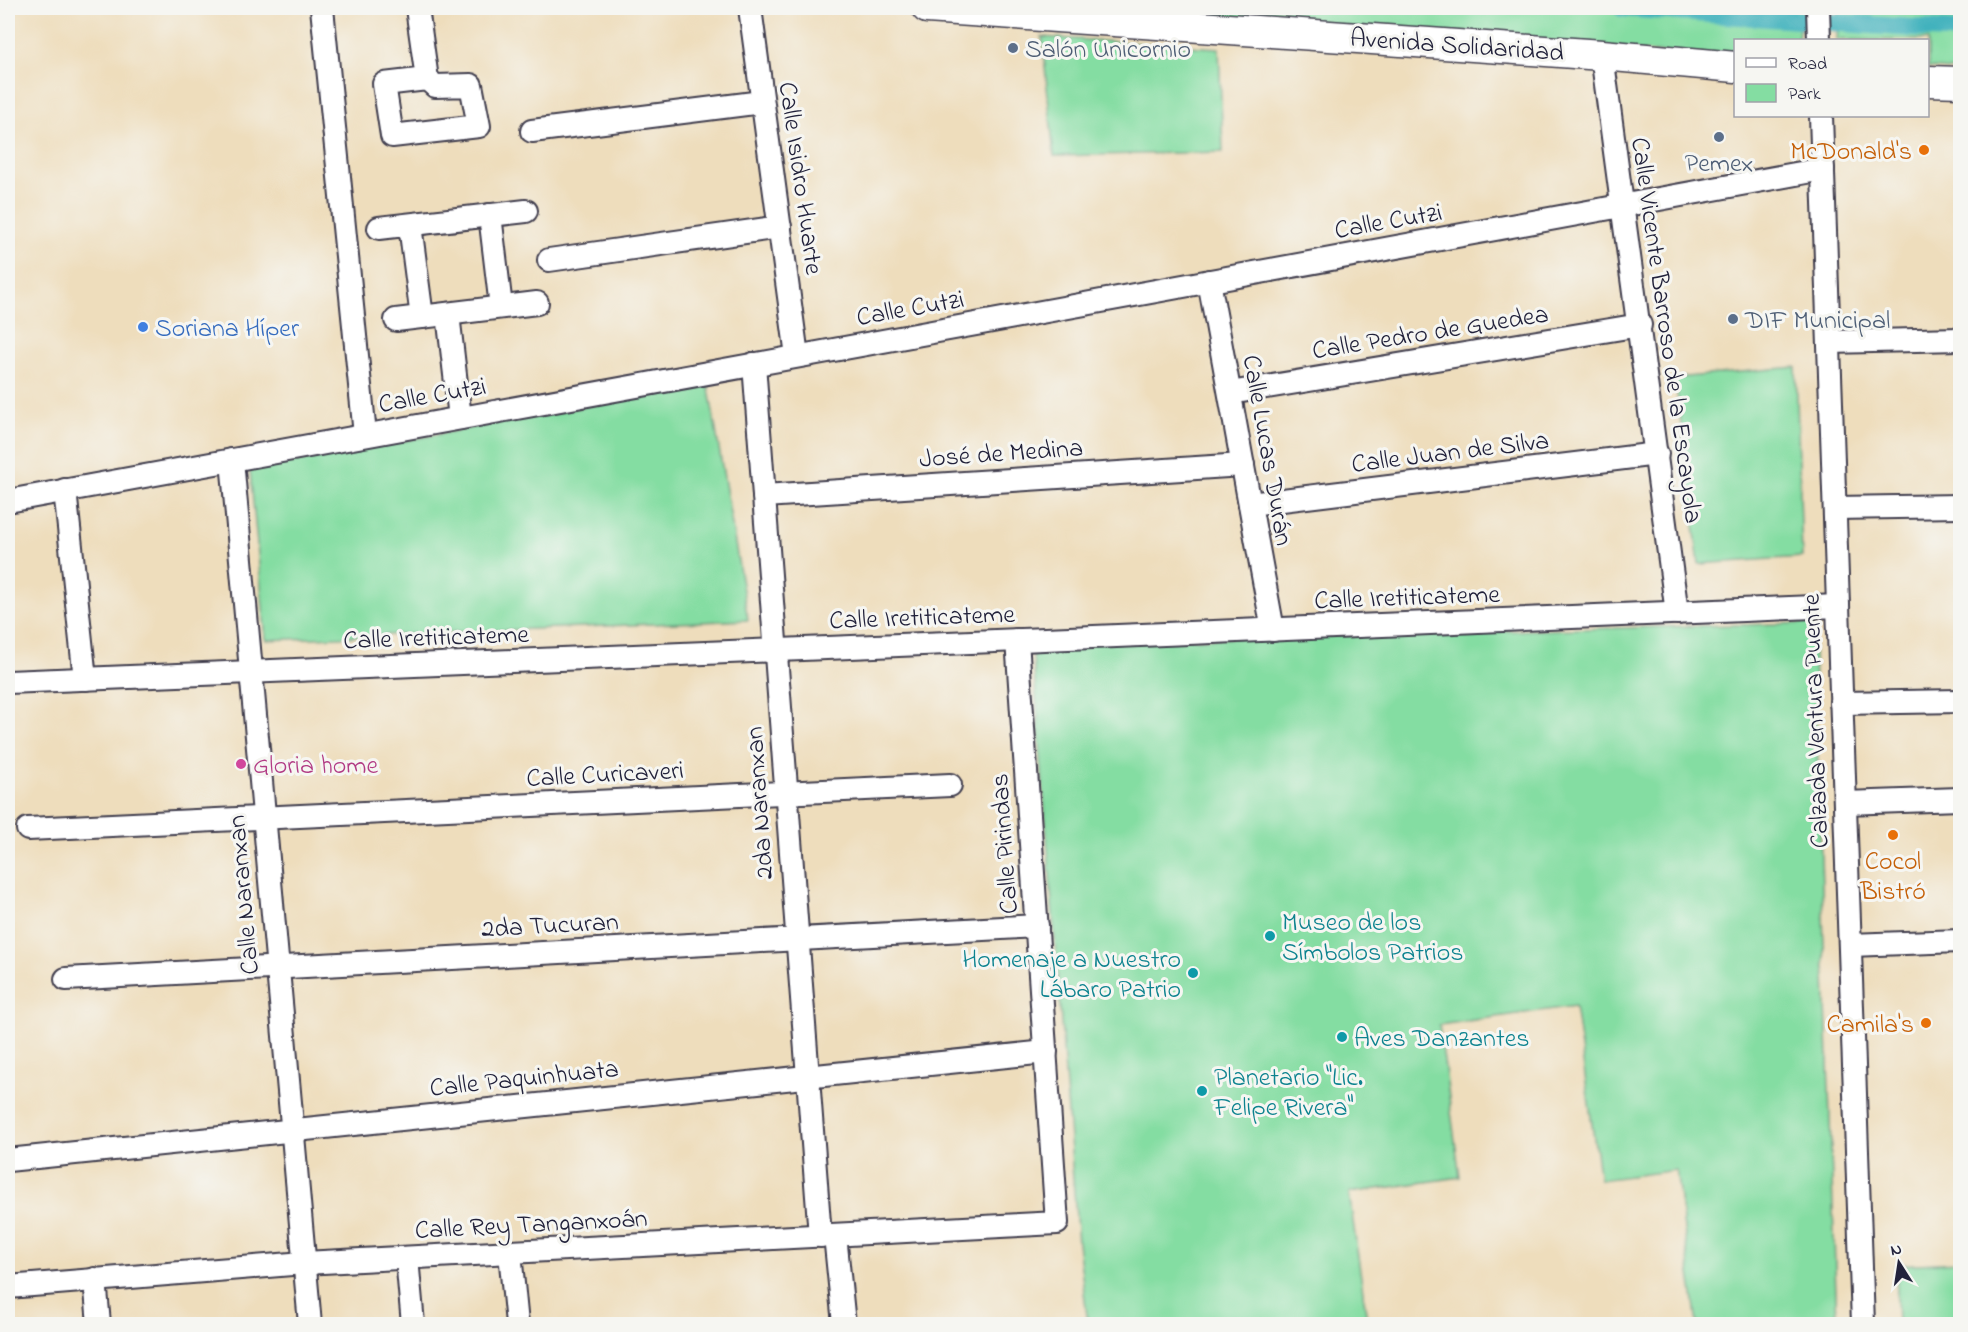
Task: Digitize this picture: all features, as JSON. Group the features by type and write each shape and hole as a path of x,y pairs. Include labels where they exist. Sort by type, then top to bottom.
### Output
{"main road":[{"name":"Avenida Solidaridad","path":"927,8 1602,54 1734,67"},
{"path":"1929,81 1960,82"}],"street":[{"path":"322,8 364,435"},
{"path":"417,8 427,79"},
{"name":"Calle Isidro Huarte","path":"750,8 797,356"},
{"path":"1818,8 1819,39"},
{"name":"Calle Vicente Barroso de la Escayola","path":"1602,54 1658,454 1677,613"},
{"path":"532,131 762,102"},
{"name":"Calzada Ventura Puente","path":"1821,117 1863,1324"},
{"name":"Calle Cutzi","path":"8,501 1823,169"},
{"path":"379,228 526,211"},
{"path":"490,215 501,307"},
{"path":"411,225 422,317"},
{"path":"549,260 780,227"},
{"name":"Calle Lucas Durán","path":"1209,281 1273,630"},
{"path":"396,320 537,303"},
{"path":"448,314 460,418"},
{"name":"Calle Pedro de Guedea","path":"1230,393 1640,325"},
{"path":"1829,342 1960,339"},
{"name":"2da Naranxan","path":"754,364 808,1077 827,1236 844,1324"},
{"name":"Calle Juan de Silva","path":"1250,504 1658,454"},
{"name":"Calle Naranxan","path":"232,460 249,672 310,1324"},
{"name":"José de Medina","path":"764,496 1243,465"},
{"path":"64,490 85,679"},
{"path":"1835,508 1960,506"},
{"name":"Calle Iretiticateme","path":"8,682 1838,606"},
{"name":"Calle Pirindas","path":"1017,640 1057,1223"},
{"path":"1841,703 1960,701"},
{"name":"Calle Curicaveri","path":"28,830 950,785"},
{"path":"1845,804 1960,799"},
{"name":"2da Tucuran","path":"66,979 1037,927"},
{"path":"1850,945 1960,940"},
{"name":"Calle Paquinhuata","path":"8,1160 1046,1052"},
{"name":"Calle Rey Tanganxoán","path":"8,1287 304,1263 1057,1223"},
{"path":"510,1252 517,1324"},
{"path":"407,1258 413,1324"},
{"path":"95,1279 99,1324"}],"green space":[{"path":"1066,8 1801,8 1798,39 1734,39 1734,58"},
{"path":"1839,8 1960,8 1960,71 1929,68 1929,39 1837,39"},
{"path":"1042,37 1219,48 1223,152 1054,156"},
{"path":"1796,367 1802,557 1699,564 1675,378"},
{"path":"708,383 748,620 266,640 250,470"},
{"path":"1813,623 1837,1324 1697,1324 1676,1170 1600,1180 1575,1006 1439,1025 1460,1177 1349,1193 1367,1320 1361,1324 1088,1324 1078,1243 1032,643"},
{"path":"1960,1262 1960,1324 1898,1324 1896,1265"}],"waterway":[{"path":"1622,8 1960,31"}],"place":[{"name":"Salón Unicornio","path":"1013,48"},
{"name":"Pemex","path":"1719,137"},
{"name":"McDonald's","path":"1924,150"},
{"name":"DIF Municipal","path":"1733,319"},
{"name":"Soriana Híper","path":"143,327"},
{"name":"Gloria home","path":"241,764"},
{"name":"Cocol Bistró","path":"1893,835"},
{"name":"Museo de los Símbolos Patrios","path":"1270,936"},
{"name":"Homenaje a Nuestro Lábaro Patrio","path":"1193,973"},
{"name":"Camila's","path":"1926,1023"},
{"name":"Aves Danzantes","path":"1342,1037"},
{"name":"Planetario \"Lic. Felipe Rivera\"","path":"1202,1091"}]}
